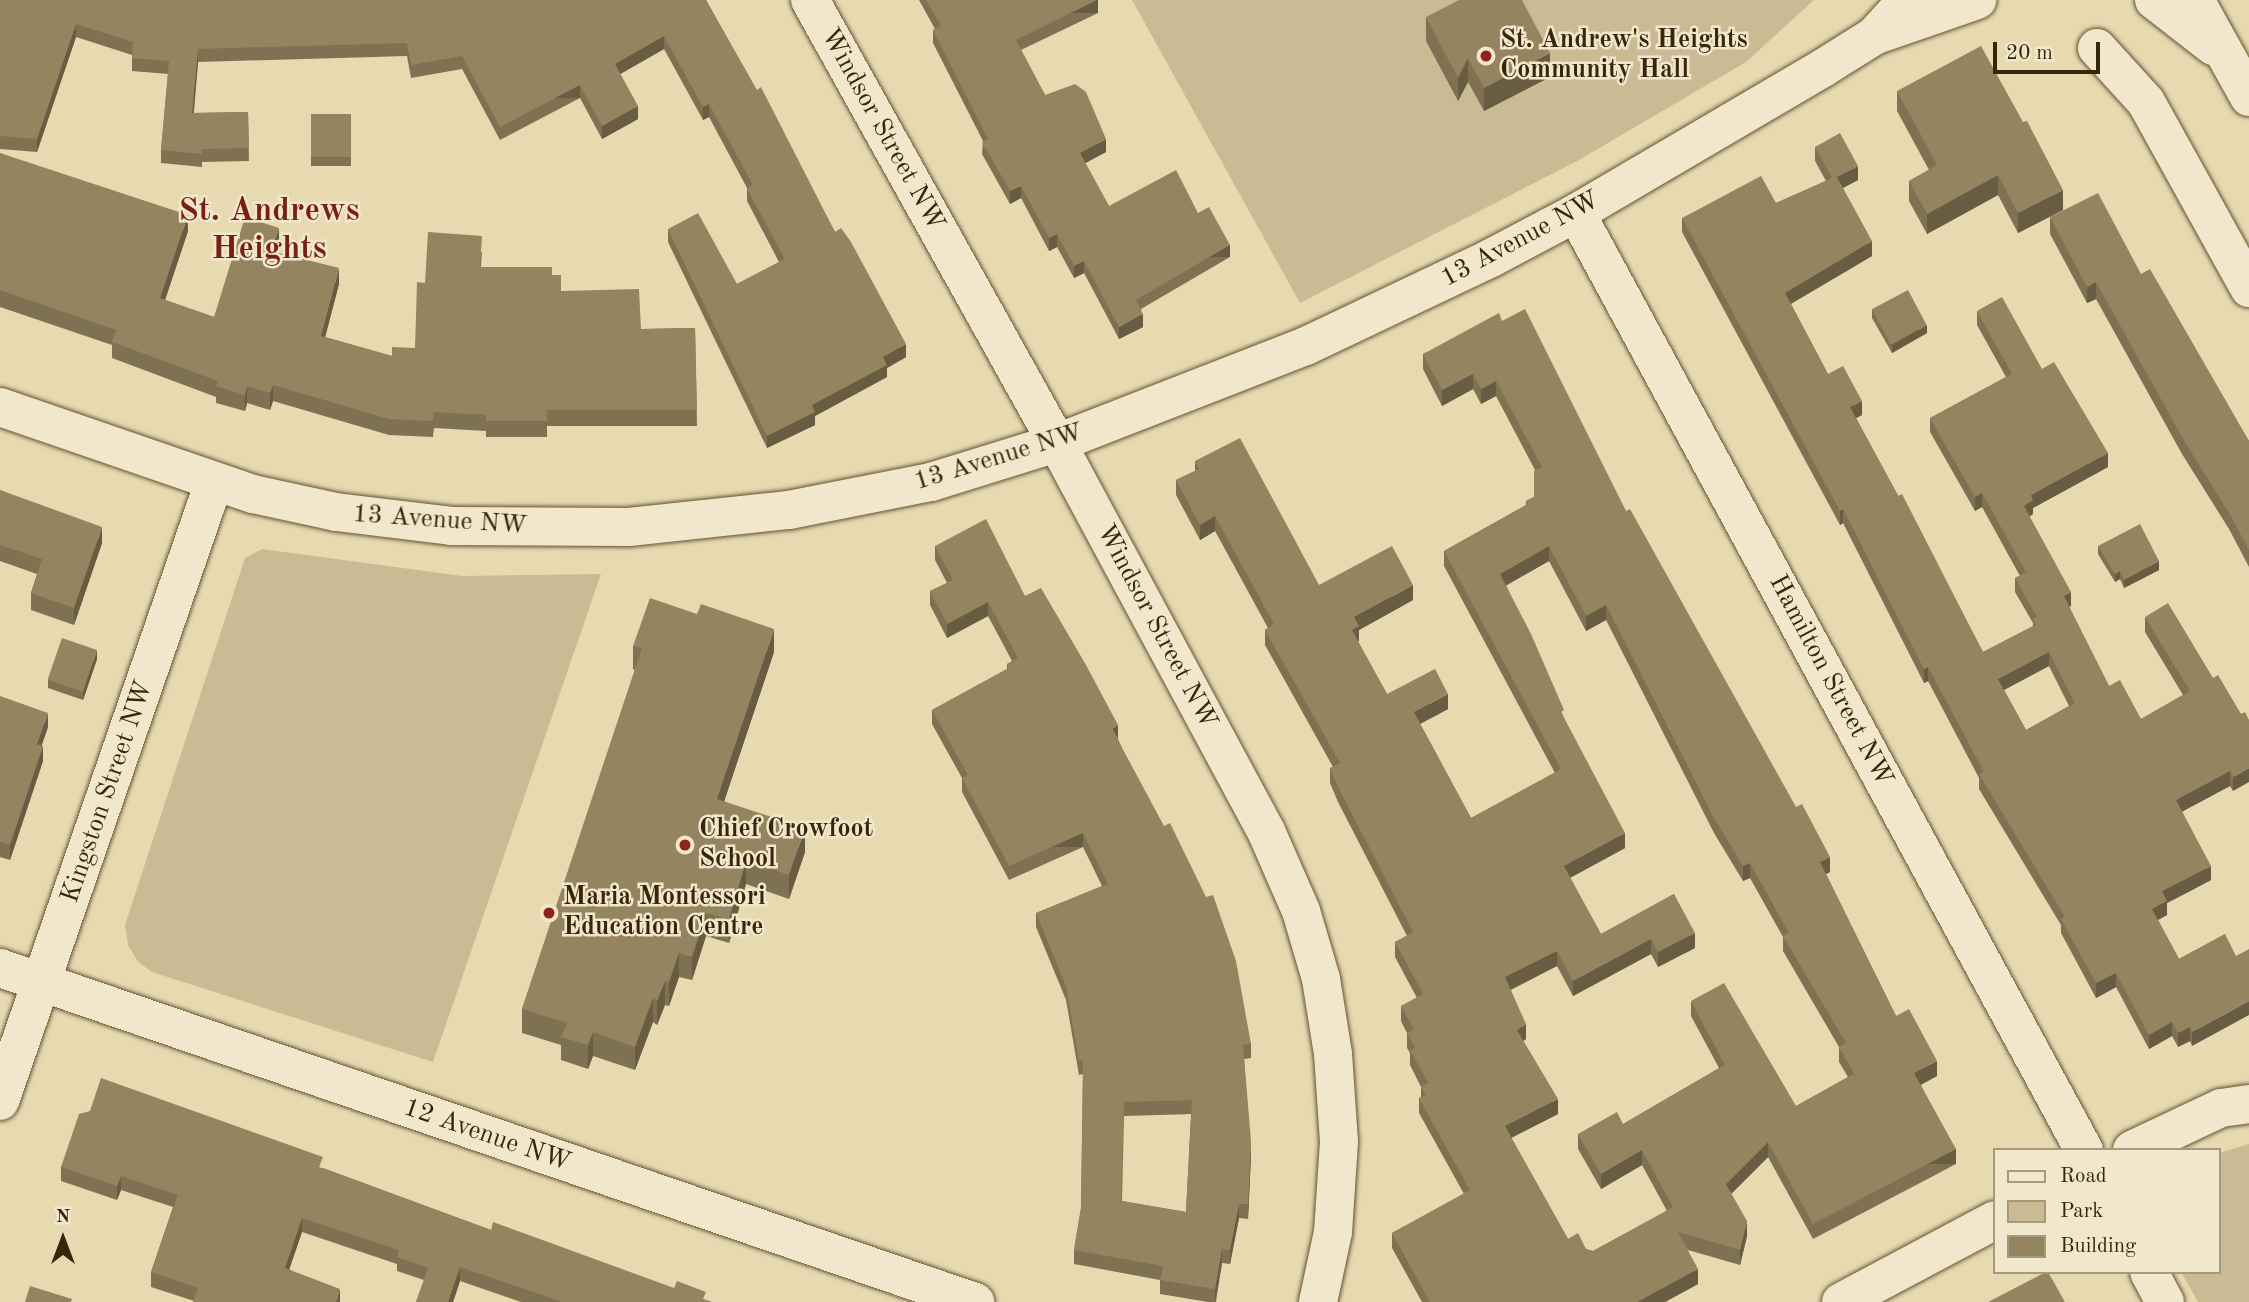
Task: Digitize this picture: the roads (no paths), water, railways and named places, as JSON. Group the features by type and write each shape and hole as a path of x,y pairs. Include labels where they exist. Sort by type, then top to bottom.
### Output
{"street":[{"name":"Windsor Street NW","path":"810,0 1057,443 1266,831 1304,922 1321,979 1333,1054 1339,1142 1333,1232 1318,1302"},
{"name":"13 Avenue NW","path":"0,407 214,482 336,512 451,526 629,527 825,503 931,482 1057,443 1306,346 1576,213 1874,36 1907,0"},
{"path":"1874,36 1977,0"},
{"path":"2154,0 2227,56"},
{"path":"2195,0 2249,97"},
{"path":"2097,48 2146,102 2249,288"},
{"name":"Hamilton Street NW","path":"1576,213 2083,1148"},
{"name":"Kingston Street NW","path":"0,1101 214,482"},
{"name":"12 Avenue NW","path":"0,968 975,1302"},
{"path":"2136,1148 2221,1108 2249,1104"},
{"path":"1841,1302 1994,1221"},
{"path":"2150,1274 2165,1302"}],"place":[{"name":"St. Andrew's Heights Community Hall","path":"1486,56"},
{"name":"Chief Crowfoot School","path":"685,845"},
{"name":"Maria Montessori Education Centre","path":"549,913"}],"district":[{"name":"St. Andrews Heights","path":"269,231"}]}
